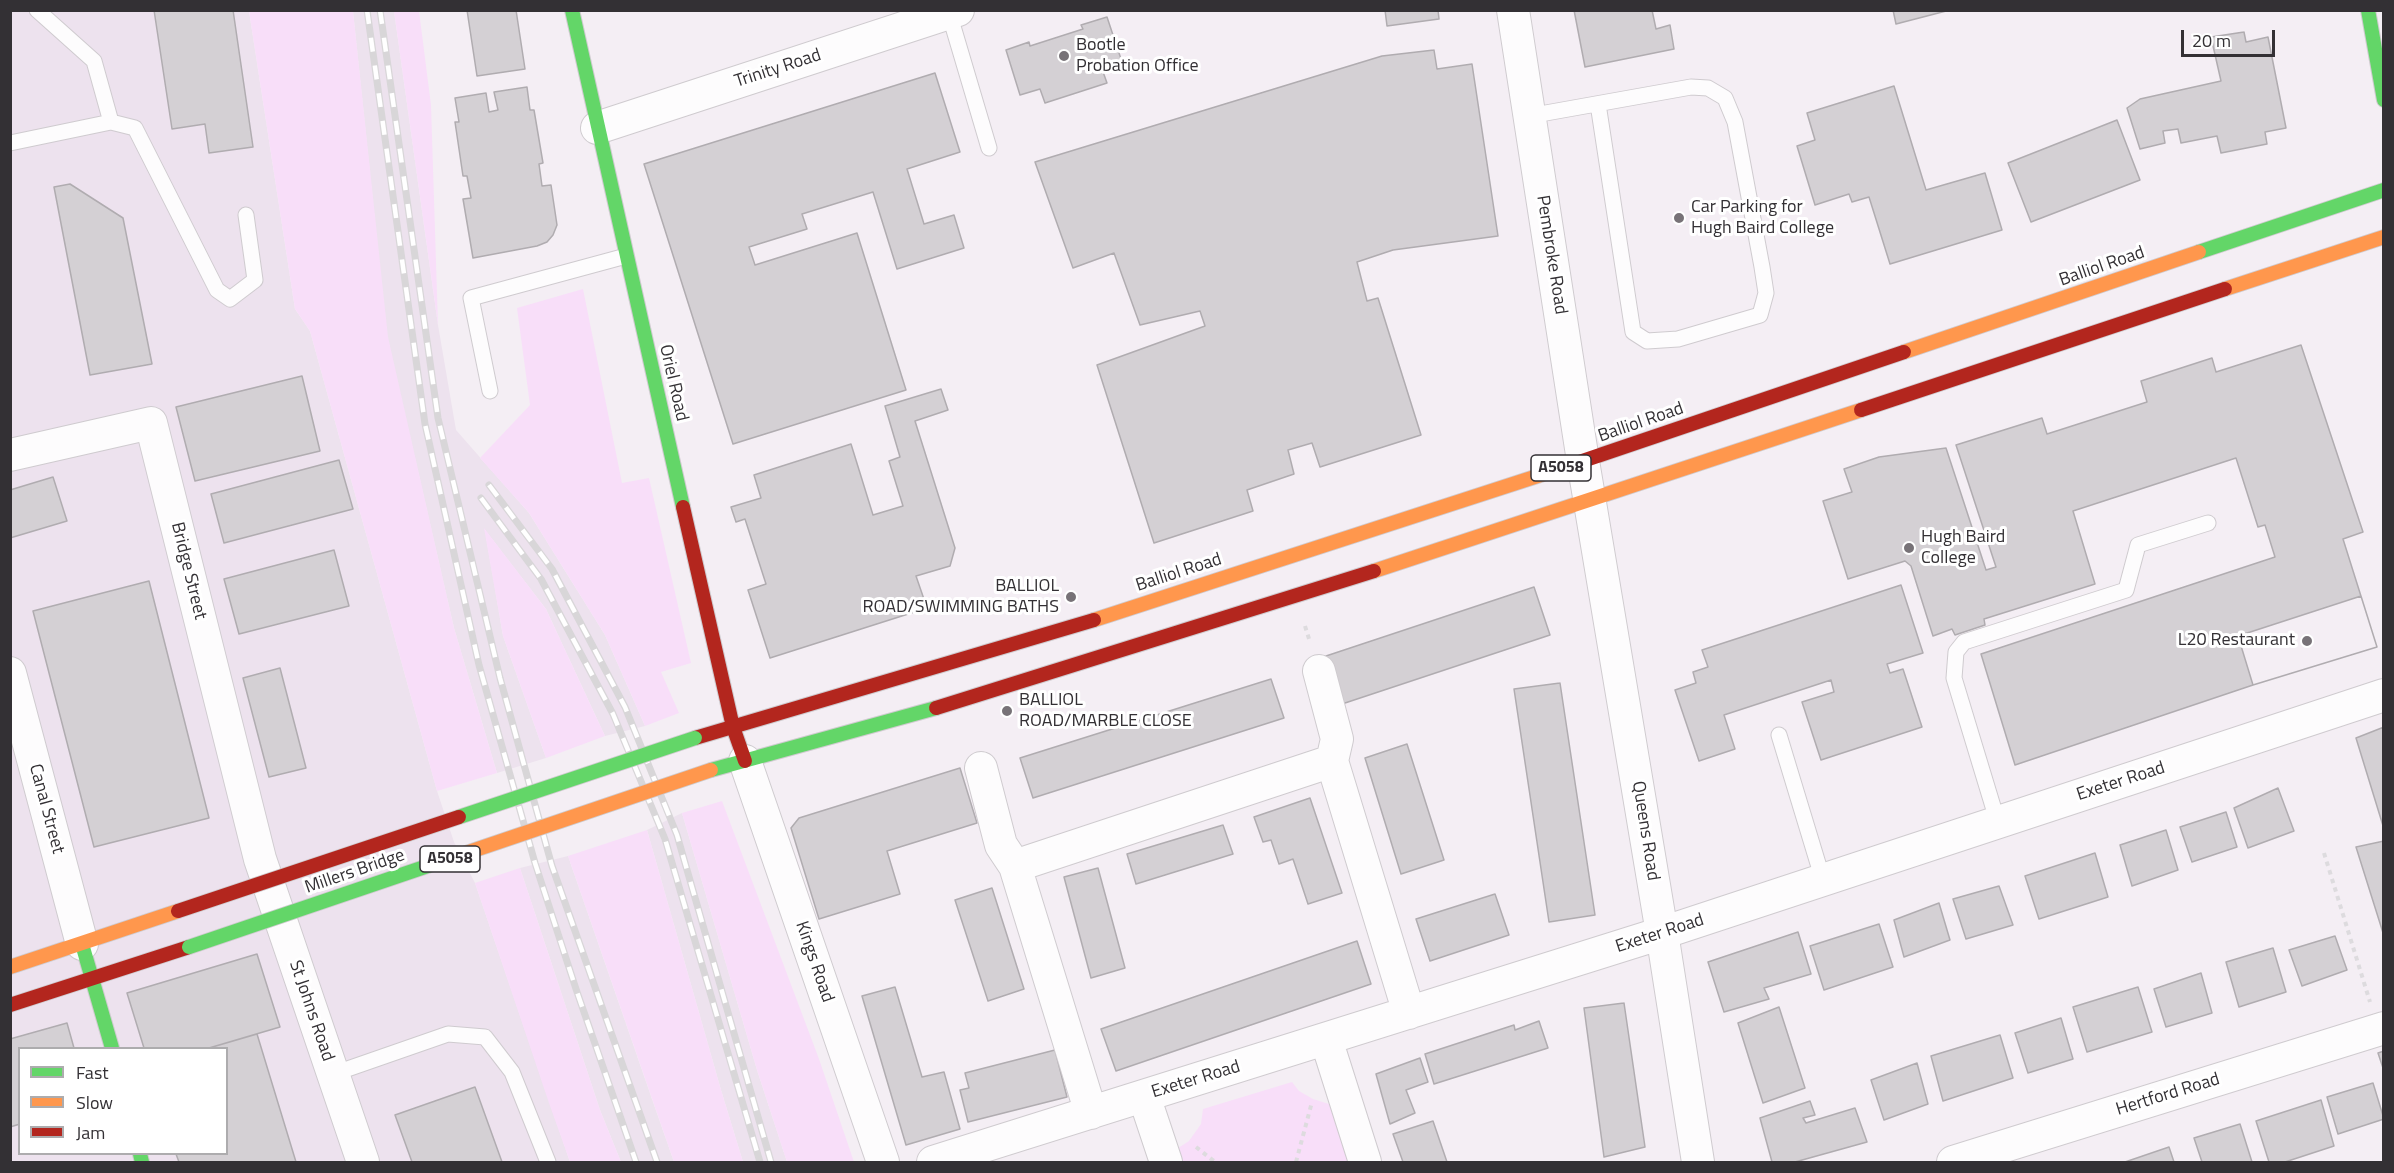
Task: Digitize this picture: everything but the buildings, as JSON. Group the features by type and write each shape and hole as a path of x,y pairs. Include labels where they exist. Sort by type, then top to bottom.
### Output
{"main road":[{"name":"Oriel Road","path":"572,10 733,728 745,761"},
{"path":"2368,10 2384,100"},
{"name":"Balliol Road","path":"733,728 1065,629 1583,461 2384,190"},
{"name":"A5058","path":"745,761 966,700 1296,597 2384,237"},
{"name":"Millers Bridge","path":"10,968 695,738 733,728"},
{"name":"Millers Bridge","path":"10,1005 189,947 711,770 745,761"},
{"path":"82,944 112,1047"}],"street":[{"name":"Pembroke Road","path":"1513,10 1590,500"},
{"name":"Trinity Road","path":"597,128 954,12"},
{"name":"Bridge Street","path":"10,454 151,423 260,859"},
{"name":"Queens Road","path":"1590,500 1698,1162"},
{"path":"1319,671 1337,740 1332,761 1409,1013"},
{"name":"Canal Street","path":"10,673 82,944"},
{"name":"Exeter Road","path":"933,1162 1662,933 2384,695"},
{"name":"Kings Road","path":"745,761 882,1162"},
{"path":"1015,866 1332,761"},
{"path":"981,768 1001,845 1015,866 1091,1113"},
{"name":"St Johns Road","path":"260,859 363,1162"},
{"name":"Hertford Road","path":"1953,1162 2381,1029"},
{"path":"1326,1039 1365,1162"},
{"path":"1144,1096 1166,1162"}],"lane":[{"path":"37,10 94,62 111,122"},
{"path":"954,12 989,148"},
{"path":"1530,116 1691,87 1708,88 1725,98 1735,122 1762,267 1766,293 1760,315 1678,339 1647,341 1633,332 1598,104"},
{"path":"10,143 111,122 135,128 217,290 230,299 255,280 246,215"},
{"path":"490,391 471,298 626,256"},
{"path":"1998,822 1954,678 1956,652 1964,642 2126,590 2138,545 2208,523"},
{"path":"1779,735 1823,880"},
{"path":"333,1074 448,1034 485,1037 512,1072 548,1162"}],"path":[{"path":"1296,597 1319,671"},
{"path":"2324,853 2381,1029"}],"shaded area":[{"path":"10,11 249,11 295,309 310,331 437,791 454,842 475,883 570,1162 11,1162"},
{"path":"249,11 353,11 388,337 454,628 497,773 437,791 310,331 295,309"},
{"path":"353,11 394,11 438,325 456,430 529,513 605,635 645,726 605,736 546,609 485,530 503,636 546,758 497,773 454,628 387,337"},
{"path":"394,11 419,11 431,105 438,325"},
{"path":"583,289 622,483 649,478 691,663 661,672 679,713 645,726 605,635 529,513 480,458 530,405 517,308"},
{"path":"484,528 546,609 605,736 546,758 503,636"},
{"path":"722,801 819,1059 854,1162 787,1162 757,1070 682,813"},
{"path":"682,813 757,1070 787,1162 743,1162 721,1090 647,830"},
{"path":"647,830 743,1162 674,1162 568,856"},
{"path":"568,856 674,1162 621,1162 600,1110 520,868"},
{"path":"520,868 600,1110 621,1162 570,1162 549,1103 475,883"},
{"path":"1292,1082 1299,1091 1313,1099 1332,1105 1350,1162 1179,1162 1175,1150 1189,1141 1201,1124 1203,1109"}],"railway":[{"path":"367,10 425,424 479,665 535,863 636,1162"},
{"path":"380,10 438,418 500,678 552,866 657,1162"},
{"path":"489,485 552,569 625,707 677,835 771,1162"},
{"path":"481,498 541,579 613,714 665,839 760,1162"}],"traffic: fast":[{"path":"572,10 683,507"},
{"path":"2368,10 2384,100"},
{"path":"2199,252 2384,190"},
{"path":"711,770 936,708"},
{"path":"459,817 695,738"},
{"path":"189,947 460,855"},
{"path":"82,944 112,1047"},
{"path":"140,1155 142,1162"}],"traffic: slow":[{"path":"2225,289 2384,237"},
{"path":"1904,352 2199,252"},
{"path":"1374,571 1861,410"},
{"path":"1094,620 1550,472"},
{"path":"460,855 711,770"},
{"path":"10,967 178,911"}],"traffic: jam":[{"path":"1861,410 2225,289"},
{"path":"1550,472 1904,352"},
{"path":"683,507 733,727 745,761"},
{"path":"936,708 1374,571"},
{"path":"695,738 1094,620"},
{"path":"178,911 459,817"},
{"path":"10,1005 189,947"}],"place":[{"name":"Bootle Probation Office","path":"1064,56"},
{"name":"Car Parking for Hugh Baird College","path":"1679,218"},
{"name":"Hugh Baird College","path":"1909,548"},
{"name":"BALLIOL ROAD/SWIMMING BATHS","path":"1071,597"},
{"name":"L20 Restaurant","path":"2307,641"},
{"name":"BALLIOL ROAD/MARBLE CLOSE","path":"1007,711"}]}
